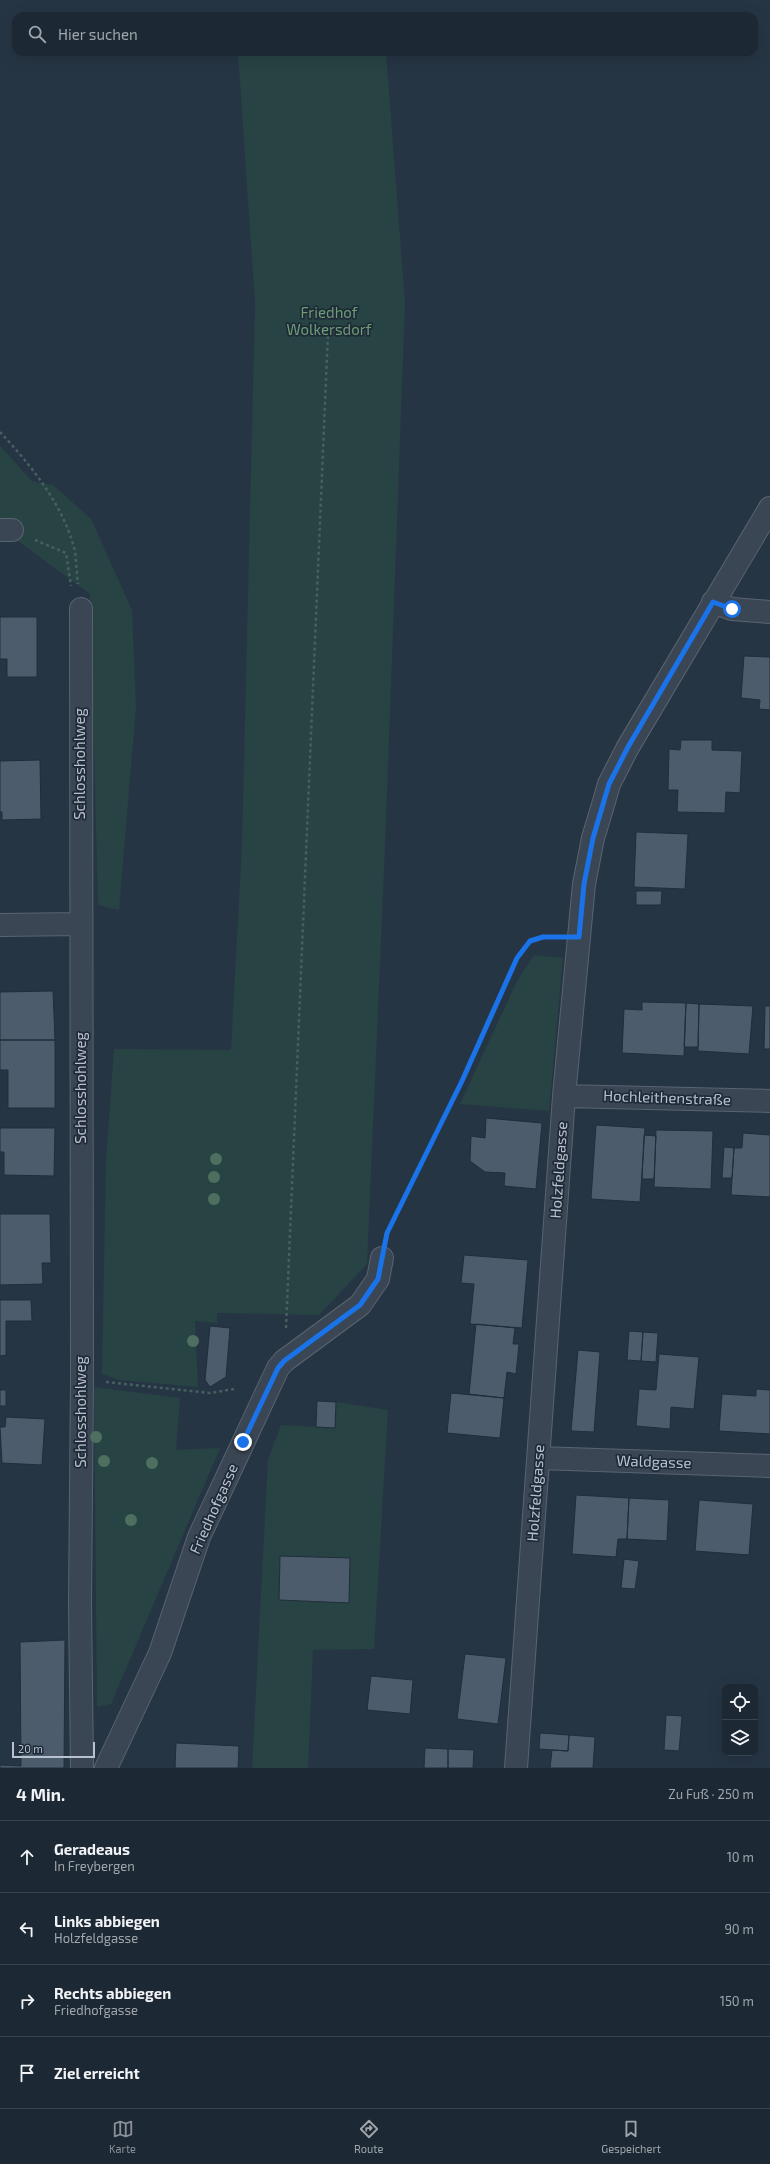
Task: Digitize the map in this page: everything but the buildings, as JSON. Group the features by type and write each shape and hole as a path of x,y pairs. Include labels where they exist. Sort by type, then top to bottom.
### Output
{"street":[{"name":"Holzfeldgasse","path":"516,1768 564,1096 584,884 593,838 609,784 628,747 770,508"},
{"path":"713,602 732,609 770,612"},
{"name":"Schlosshohlweg","path":"80,609 82,1379 80,1604 82,1768"},
{"path":"0,925 80,924"},
{"name":"Hochleithenstraße","path":"564,1096 770,1101"},
{"name":"Friedhofgasse","path":"106,1768 160,1653 199,1537 278,1368 284,1361 360,1305 378,1279 382,1258"},
{"name":"Waldgasse","path":"539,1458 770,1466"}],"path":[{"path":"284,1361 328,332"},
{"path":"0,432 16,449 55,502 74,545 80,609"},
{"path":"6,530 66,553 72,590 80,609"},
{"path":"382,1258 387,1233 462,1081 517,958 530,941 543,937 579,937"},
{"path":"82,1379 210,1393 234,1389"}],"green space":[{"name":"Friedhof Wolkersdorf","path":"238,56 386,56 405,303 385,847 367,1264 319,1315 217,1313 217,1323 195,1321 198,1387 120,1380 102,1374 106,1160 114,1049 231,1050 242,845 255,304"},
{"path":"0,446 32,481 53,485 91,519 132,610 136,707 119,910 98,905 90,594 11,536 0,523"},
{"path":"534,955 563,958 549,1111 460,1104 517,981"},
{"path":"94,1387 180,1398 176,1450 220,1448 111,1704 97,1707"},
{"path":"336,1402 388,1410 374,1649 313,1650 308,1768 252,1768 268,1459 281,1425 335,1428"}],"route":[{"path":"243,1442 278,1368 284,1361 360,1305 378,1279 387,1233 462,1081 517,958 530,941 543,937 579,937 584,884 593,838 609,784 628,747 713,602 732,609"}]}
